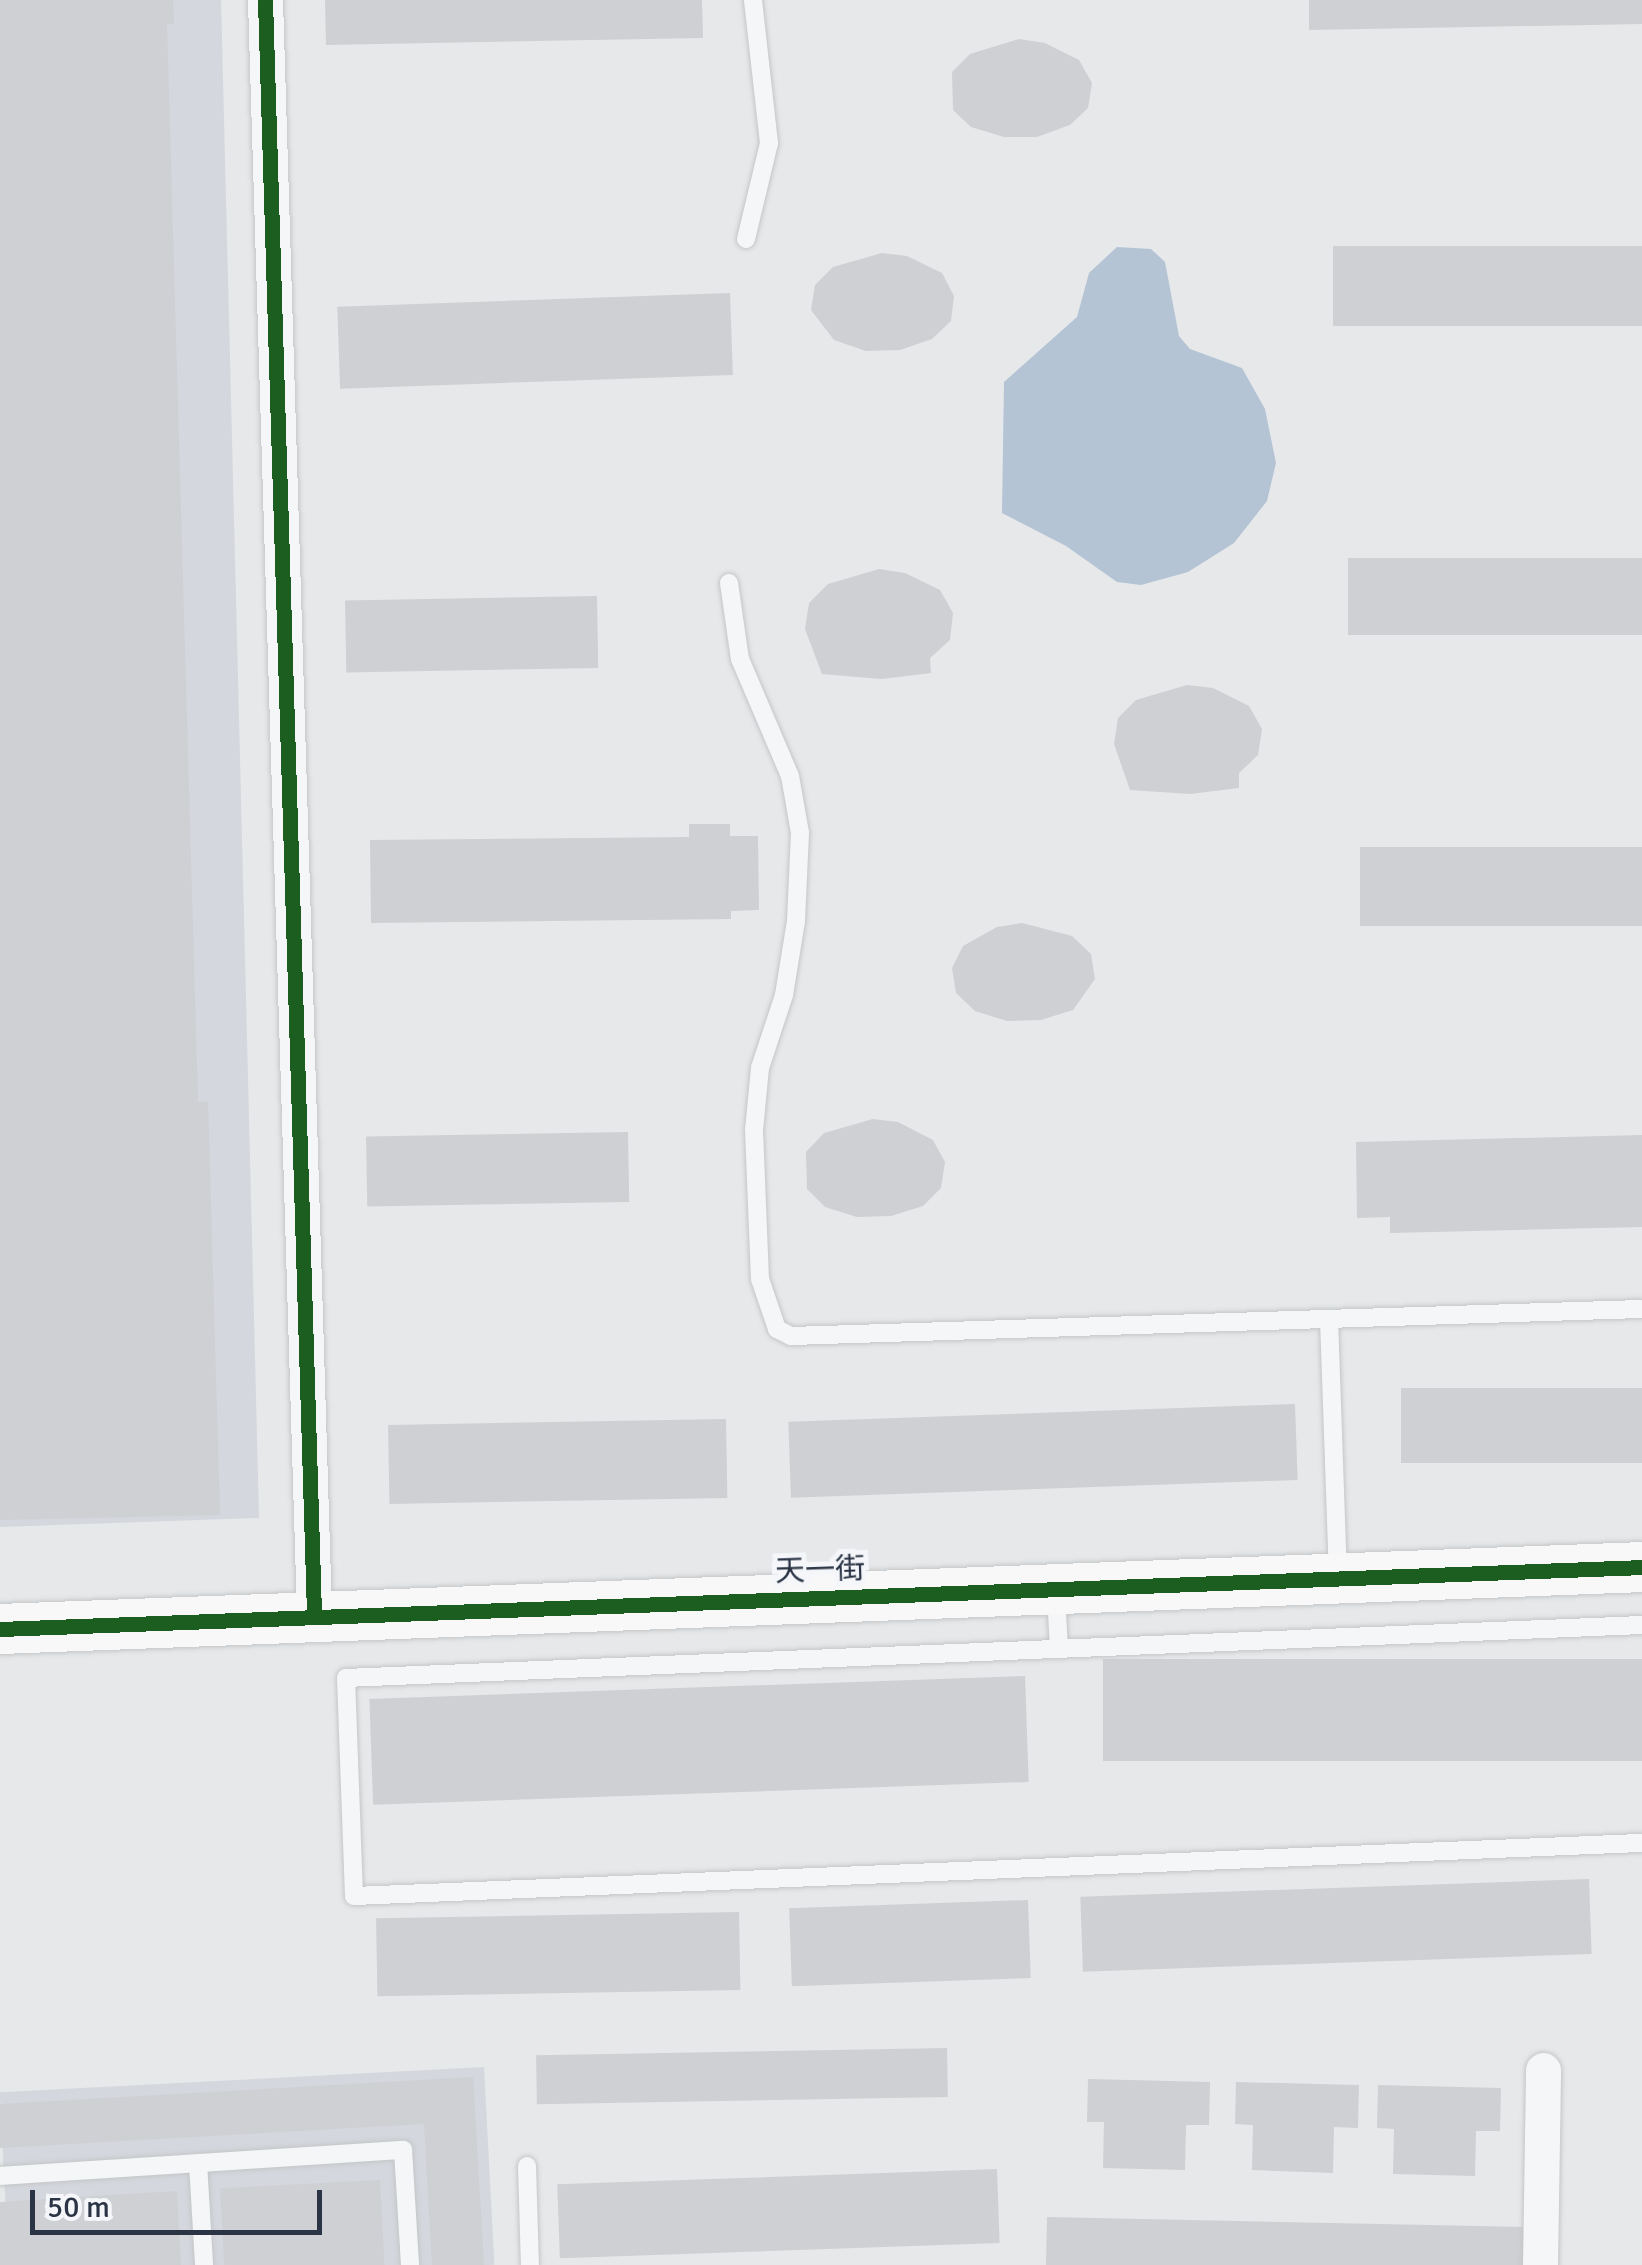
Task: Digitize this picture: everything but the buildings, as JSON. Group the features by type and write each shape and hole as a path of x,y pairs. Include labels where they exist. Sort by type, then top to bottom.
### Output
{"street":[{"path":"264,0 314,1617"},
{"name":"天一街","path":"0,1629 1642,1568"},
{"path":"1540,2265 1543,2070"}],"lane":[{"path":"746,239 769,143 754,0"},
{"path":"730,584 740,658 790,776 800,833 796,922 784,995 760,1068 754,1130 760,1279 777,1329 791,1336 1642,1309"},
{"path":"1329,1319 1338,1579"},
{"path":"1056,1590 1058,1649"},
{"path":"1642,1625 346,1678 354,1896 1642,1844"},
{"path":"0,2176 403,2150 410,2265"},
{"path":"198,2164 204,2265"},
{"path":"527,2166 530,2265"}],"shaded area":[{"path":"0,0 221,0 259,1518 0,1527"},
{"path":"484,2067 494,2265 9,2265 0,2092"}],"water":[{"path":"1117,247 1151,249 1165,262 1179,336 1190,349 1242,368 1265,409 1276,463 1267,501 1234,543 1188,572 1141,585 1117,582 1066,546 1002,513 1004,382 1077,317 1089,273"}],"cycle path":[{"path":"265,0 314,1617"},
{"path":"0,1629 1642,1567"}]}
